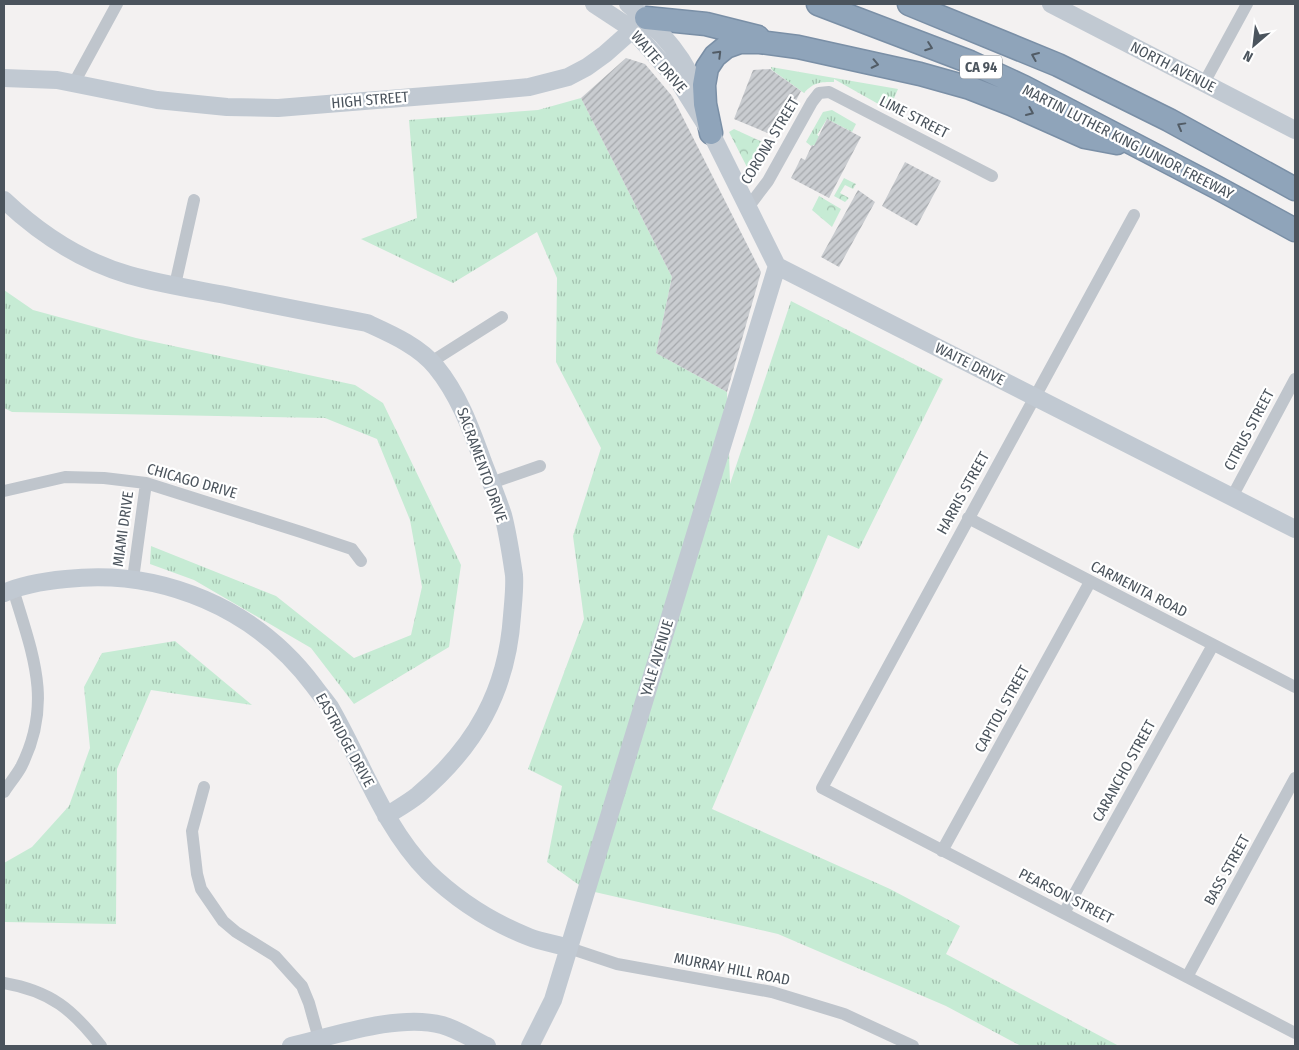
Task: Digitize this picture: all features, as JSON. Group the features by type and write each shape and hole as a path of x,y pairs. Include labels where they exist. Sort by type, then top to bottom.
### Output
{"highway":[{"name":"MARTIN LUTHER KING JUNIOR FREEWAY","path":"818,4 970,62 1024,87 1216,186 1295,230"},
{"name":"CA 94","path":"909,4 1058,65 1169,120 1295,189"},
{"path":"639,24 706,24 920,74 1011,104 1085,138 1136,146"},
{"path":"711,132 705,104 704,85 707,68 715,56 726,47 740,42 760,42 798,47"},
{"path":"1224,150 1256,158 1295,174"},
{"path":"1216,186 1295,240"}],"street":[{"path":"74,83 117,4"},
{"name":"WAITE DRIVE","path":"594,4 639,24"},
{"name":"WAITE DRIVE","path":"628,4 639,24 711,132 777,266 1295,529"},
{"name":"NORTH AVENUE","path":"1051,4 1295,130"},
{"path":"1204,83 1247,4"},
{"name":"HIGH STREET","path":"4,78 57,80 157,100 227,107 278,108 529,87 568,77 587,67 639,24"},
{"name":"LIME STREET","path":"819,93 829,92 992,176"},
{"name":"CORONA STREET","path":"749,206 768,181 812,102 819,93"},
{"name":"SACRAMENTO DRIVE","path":"4,200 47,236 88,260 128,275 367,323 408,344 431,362 452,391 466,416 503,515 514,577 507,659 497,690 467,744 442,773 416,796 386,816"},
{"path":"175,285 194,200"},
{"name":"HARRIS STREET","path":"822,788 1134,215"},
{"name":"YALE AVENUE","path":"530,1046 553,1000 777,266"},
{"path":"431,362 502,317"},
{"name":"CITRUS STREET","path":"1232,496 1295,379"},
{"path":"491,483 540,466"},
{"name":"CHICAGO DRIVE","path":"4,490 65,477 104,478 146,483 352,549 361,560"},
{"name":"MIAMI DRIVE","path":"133,579 146,483"},
{"name":"CARMENITA ROAD","path":"968,518 1295,687"},
{"name":"EASTRIDGE DRIVE","path":"8,591 42,582 86,576 133,579 173,588 214,603 248,622 279,646 306,674 329,706 386,816 427,871 468,905 494,922 530,937 569,948"},
{"name":"CAPITOL STREET","path":"942,850 1090,582"},
{"path":"4,792 20,769 27,754 35,727 38,698 34,658 8,591"},
{"name":"CARANCHO STREET","path":"1064,913 1212,645"},
{"name":"BASS STREET","path":"1187,977 1295,778"},
{"path":"204,787 192,831 197,874 201,890 224,921 236,932 274,956 302,986 309,1003 320,1043"},
{"name":"PEARSON STREET","path":"822,788 1295,1032"},
{"name":"MURRAY HILL ROAD","path":"569,948 617,964 772,992 844,1014 912,1046"},
{"path":"4,983 31,989 65,1007 83,1023 101,1046"},
{"path":"291,1046 320,1043 391,1022 425,1021 444,1025 487,1046"}],"green space":[{"path":"771,67 898,89 889,110 834,79 834,82 814,85 804,93 772,70"},
{"path":"581,98 672,277 656,353 727,392 730,484 791,301 943,379 859,549 828,535 712,809 890,889 960,926 946,954 1119,1046 1021,1046 946,1006 778,934 586,890 547,862 562,786 528,769 584,619 573,536 601,448 556,362 557,278 537,232 453,283 361,239 417,218 409,120 538,110"},
{"path":"832,110 856,124 852,132 827,119 817,135 845,153 829,153 806,142 823,112"},
{"path":"734,129 771,146 760,169 749,171 729,132"},
{"path":"844,178 856,184 853,189 845,185 840,193 849,198 845,202 834,196"},
{"path":"819,196 841,209 832,227 812,210"},
{"path":"4,290 33,310 136,338 355,385 383,403 461,565 449,647 354,704 311,648 194,580 150,564 151,546 276,596 354,658 411,635 422,587 410,520 377,439 325,418 12,412 4,408"},
{"path":"175,641 252,705 151,690 117,769 116,924 4,922 4,863 32,847 69,806 90,748 84,687 102,653"}],"building":[{"path":"626,58 645,64 672,96 761,272 727,392 656,353 672,277 581,98"},
{"path":"770,69 801,91 777,137 734,119 753,70"},
{"path":"827,119 861,137 829,198 791,178 801,158 805,160 812,145 814,146"},
{"path":"905,162 941,181 917,226 882,206"},
{"path":"858,190 875,202 839,267 821,257"}]}
